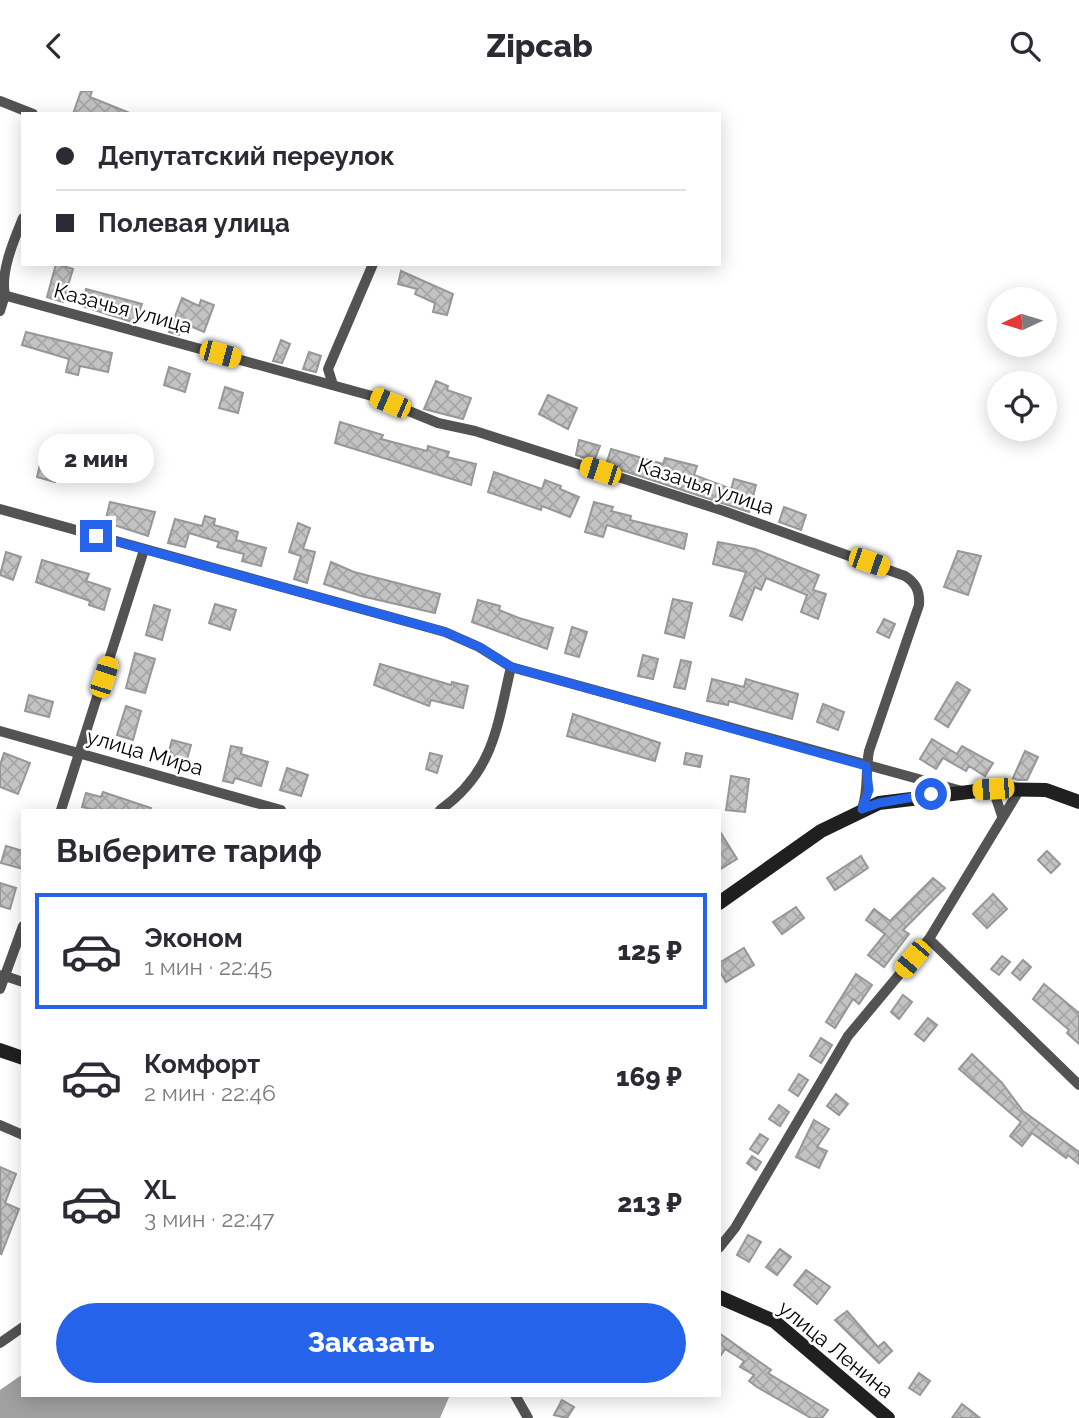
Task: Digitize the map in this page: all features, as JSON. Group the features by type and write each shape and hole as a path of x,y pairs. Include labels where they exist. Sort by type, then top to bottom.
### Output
{"street":[{"path":"0,101 28,112"},
{"path":"0,311 1,273 21,223"},
{"path":"332,385 328,369 372,266"},
{"name":"Казачья улица","path":"2,295 372,396 438,423 475,431 724,511 893,570 913,582 919,593 919,605 866,766"},
{"path":"0,509 445,632 479,647 511,667 962,791"},
{"path":"61,809 144,550"},
{"path":"441,809 461,794 488,758 495,741 511,667"},
{"name":"улица Мира","path":"0,731 277,809"},
{"path":"862,809 869,790 866,766"},
{"path":"993,789 1002,816"},
{"path":"721,903 821,831 862,809 897,799 962,791 1025,789 1046,790 1079,801"},
{"path":"721,1245 734,1229 848,1036 929,939 1002,816 1025,789"},
{"path":"0,989 21,931"},
{"path":"929,939 1079,1085"},
{"path":"3,975 21,981"},
{"path":"0,1050 21,1057"},
{"path":"0,1125 21,1134"},
{"name":"улица Ленина","path":"721,1298 774,1321 888,1418"},
{"path":"0,1343 21,1328"},
{"path":"514,1418 516,1398"},
{"path":"516,1398 528,1418"}],"shaded area":[{"path":"21,1375 21,1397 449,1397 440,1418 0,1418 0,1390"}],"building":[{"path":"81,91 92,91 90,97 127,112 74,112"},
{"path":"55,266 73,269 63,302 47,297"},
{"path":"401,271 453,294 447,315 433,312 435,303 415,294 417,289 398,284"},
{"path":"86,289 142,304 135,323 82,306"},
{"path":"182,298 199,306 201,300 214,305 204,332 183,323 179,335 169,332"},
{"path":"26,332 112,353 108,372 80,366 78,375 66,372 69,359 22,345"},
{"path":"281,340 290,344 282,363 273,361"},
{"path":"309,352 321,356 316,372 303,369"},
{"path":"169,367 190,374 185,392 164,385"},
{"path":"436,381 448,386 447,390 471,398 463,419 424,409"},
{"path":"225,387 243,393 238,413 219,408"},
{"path":"548,395 577,408 568,429 539,414"},
{"path":"340,422 383,435 381,439 427,451 428,446 449,452 447,457 476,464 471,485 335,443"},
{"path":"579,440 600,446 594,461 576,455"},
{"path":"611,449 663,464 665,458 697,466 694,475 731,489 734,479 756,485 749,512 606,465"},
{"path":"41,460 59,465 55,482 37,477"},
{"path":"494,472 542,489 545,480 579,497 570,517 542,506 541,510 488,492"},
{"path":"110,502 155,512 148,536 105,522"},
{"path":"594,502 613,507 611,511 631,516 630,520 687,534 684,549 607,525 603,537 585,532"},
{"path":"784,507 806,515 801,530 779,522"},
{"path":"205,516 215,519 214,525 238,532 236,540 266,548 261,566 242,561 244,554 217,547 219,542 189,533 185,547 168,543 175,519 202,526"},
{"path":"298,523 310,528 303,549 315,552 307,583 294,579 301,556 289,552"},
{"path":"718,542 755,549 819,575 813,590 826,594 818,619 801,612 807,595 766,578 761,590 755,587 742,620 730,616 746,572 713,564"},
{"path":"958,551 981,556 968,595 944,587"},
{"path":"6,552 21,557 13,580 0,575"},
{"path":"42,560 89,574 86,581 110,589 104,610 89,605 90,601 36,582"},
{"path":"331,562 354,572 440,594 435,613 361,596 324,584"},
{"path":"673,599 692,603 684,638 665,633"},
{"path":"478,600 500,606 499,610 519,618 553,628 547,649 472,622"},
{"path":"215,604 236,610 230,630 209,623"},
{"path":"154,605 170,610 162,640 146,635"},
{"path":"884,619 895,624 889,638 877,632"},
{"path":"572,627 587,632 579,657 565,653"},
{"path":"135,653 155,659 145,693 126,688"},
{"path":"643,655 658,659 653,679 638,676"},
{"path":"681,660 691,662 685,689 674,687"},
{"path":"380,664 451,685 452,682 468,686 463,708 431,700 429,706 374,685"},
{"path":"712,679 744,687 746,679 798,694 792,719 729,701 728,705 707,701"},
{"path":"957,682 970,690 948,727 935,719"},
{"path":"29,695 53,702 49,717 25,711"},
{"path":"823,704 844,712 838,730 817,722"},
{"path":"126,706 141,711 133,740 117,735"},
{"path":"573,714 660,743 655,761 567,736"},
{"path":"932,739 957,754 962,746 993,763 985,776 969,766 966,771 943,758 936,769 920,759"},
{"path":"172,740 191,745 186,763 167,758"},
{"path":"231,746 242,748 241,754 268,762 261,786 235,778 233,783 223,781"},
{"path":"1025,751 1038,757 1027,780 1018,780 1013,778"},
{"path":"4,753 30,763 18,794 0,787 0,765"},
{"path":"430,753 442,756 437,773 426,769"},
{"path":"686,753 702,756 700,767 684,764"},
{"path":"287,768 308,775 301,796 280,790"},
{"path":"731,776 749,779 745,812 726,810"},
{"path":"103,792 151,808 82,807 86,793 101,797"},
{"path":"721,833 737,859 721,869"},
{"path":"6,846 21,850 21,868 1,863"},
{"path":"1047,851 1060,864 1051,873 1038,860"},
{"path":"861,856 868,868 835,890 827,878"},
{"path":"933,878 945,888 903,930 909,934 884,967 868,955 885,934 866,920 874,909 890,921"},
{"path":"0,883 16,888 10,909 0,906"},
{"path":"993,894 1007,909 987,928 973,914"},
{"path":"796,907 804,918 782,934 773,922"},
{"path":"744,948 754,965 726,982 721,973 721,962"},
{"path":"1002,956 1010,962 999,975 991,969"},
{"path":"1023,960 1031,967 1020,980 1012,973"},
{"path":"856,974 872,985 859,1004 853,999 835,1028 826,1022"},
{"path":"1044,984 1079,1013 1079,1044 1067,1033 1069,1030 1033,999"},
{"path":"903,995 912,1002 899,1019 891,1012"},
{"path":"928,1018 937,1025 924,1041 915,1034"},
{"path":"821,1038 832,1045 821,1063 810,1056"},
{"path":"972,1054 1002,1083 1023,1111 1079,1152 1079,1164 1068,1155 1066,1158 1032,1133 1022,1146 1010,1136 1021,1122 959,1069"},
{"path":"799,1074 808,1080 798,1096 789,1090"},
{"path":"836,1094 848,1104 839,1115 827,1106"},
{"path":"779,1105 789,1112 780,1126 769,1119"},
{"path":"814,1120 829,1129 817,1147 827,1151 819,1168 796,1157"},
{"path":"760,1134 768,1139 758,1154 750,1149"},
{"path":"752,1156 761,1162 756,1170 747,1163"},
{"path":"0,1167 16,1174 5,1203 19,1209 1,1255"},
{"path":"748,1235 761,1242 749,1262 737,1255"},
{"path":"780,1249 791,1257 777,1275 766,1267"},
{"path":"806,1270 830,1287 817,1304 794,1285"},
{"path":"847,1311 878,1347 884,1342 892,1351 879,1363 835,1320"},
{"path":"721,1334 771,1370 768,1373 828,1410 822,1418 811,1418 757,1387 749,1381 754,1375 740,1367 744,1361 725,1349 721,1355"},
{"path":"919,1373 930,1381 920,1395 909,1388"},
{"path":"562,1400 574,1407 567,1418 554,1415"},
{"path":"962,1404 970,1410 980,1418 952,1418"}],"route":[{"path":"96,536 445,632 479,647 511,667 530,669 866,766 869,790 862,809 897,799 931,794"}]}
